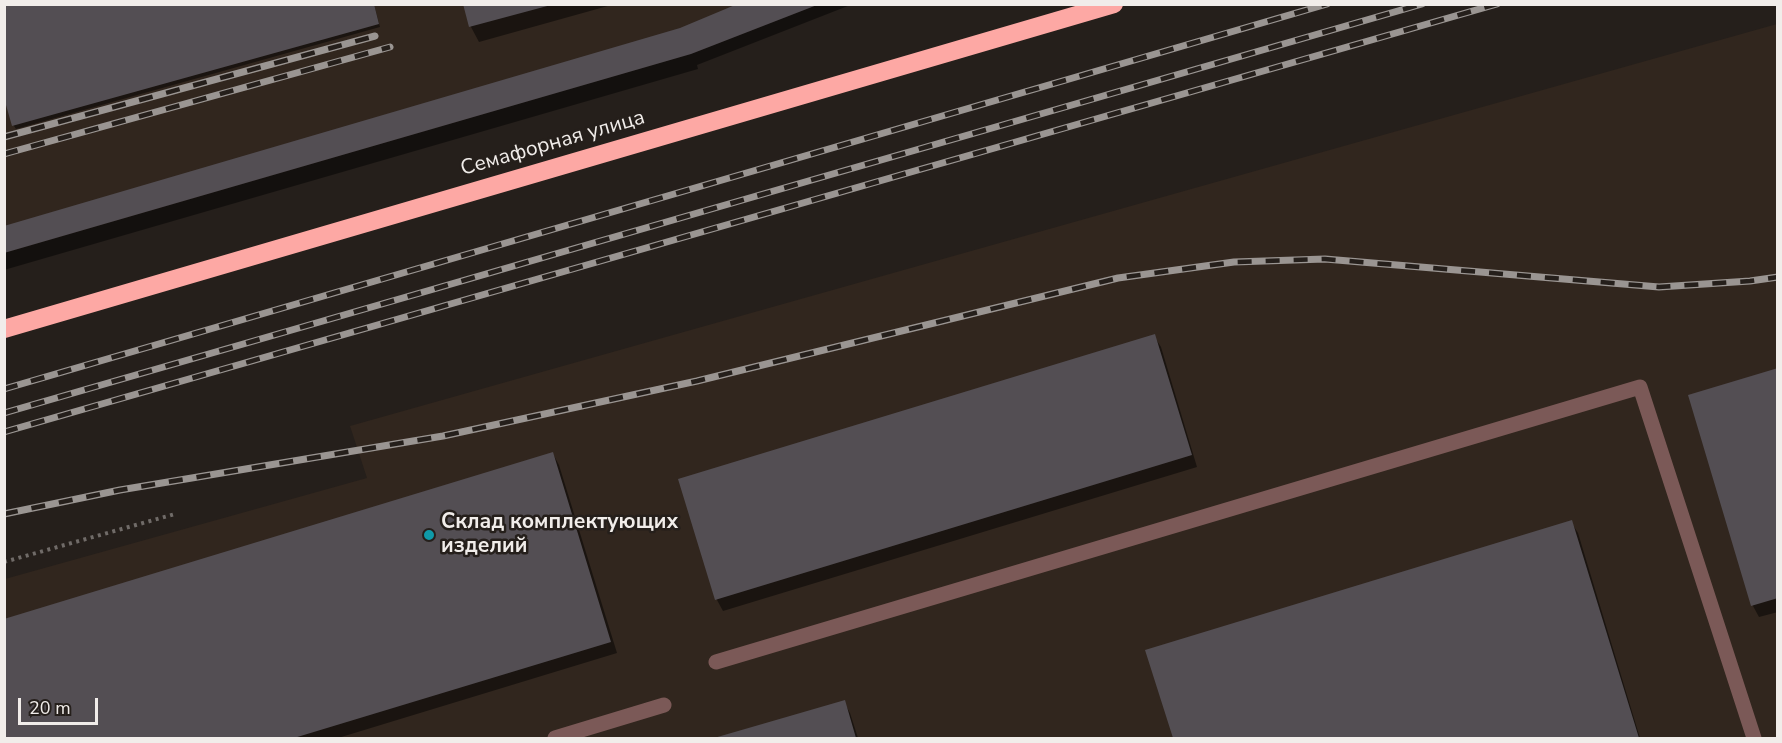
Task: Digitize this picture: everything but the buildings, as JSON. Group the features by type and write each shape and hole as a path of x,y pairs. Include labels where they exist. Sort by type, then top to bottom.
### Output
{"highway":[{"name":"Семафорная улица","path":"4,329 1114,4"}],"lane":[{"path":"716,662 1641,387 1754,738"},
{"path":"555,738 664,705"}],"path":[{"path":"4,562 174,514"}],"shaded area":[{"path":"5,5 817,5 691,54 5,253"},
{"path":"1777,24 1777,738 5,738 5,579 367,478 350,426"}],"railway":[{"path":"4,389 1327,4"},
{"path":"4,413 1422,4"},
{"path":"4,432 1497,4"},
{"path":"4,137 375,36"},
{"path":"4,154 390,47"},
{"path":"4,514 120,490 443,436 697,381 1118,278 1234,262 1325,259 1659,287 1778,277"}],"place":[{"name":"Склад комплектующих изделий","path":"429,535"}]}
